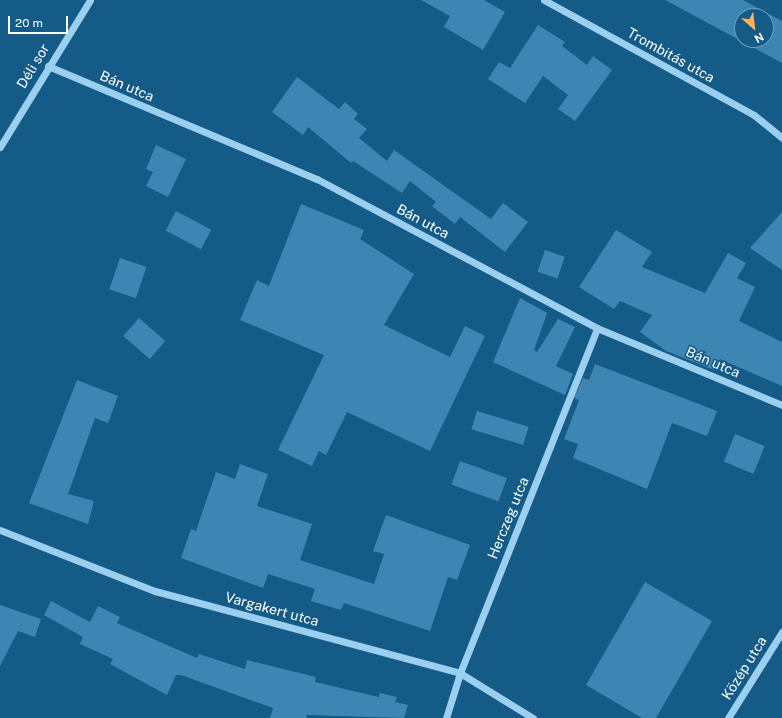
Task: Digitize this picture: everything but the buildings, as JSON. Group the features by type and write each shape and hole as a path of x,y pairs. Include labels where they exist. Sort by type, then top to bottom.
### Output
{"street":[{"name":"Déli sor","path":"0,147 48,66 90,0"},
{"name":"Trombitás utca","path":"544,0 754,115 782,138"},
{"name":"Bán utca","path":"48,66 317,179 597,328 782,405"},
{"name":"Herczeg utca","path":"446,718 460,673 597,328"},
{"name":"Vargakert utca","path":"0,530 155,591 460,673 533,718"},
{"name":"Közép utca","path":"728,718 782,632"}]}
